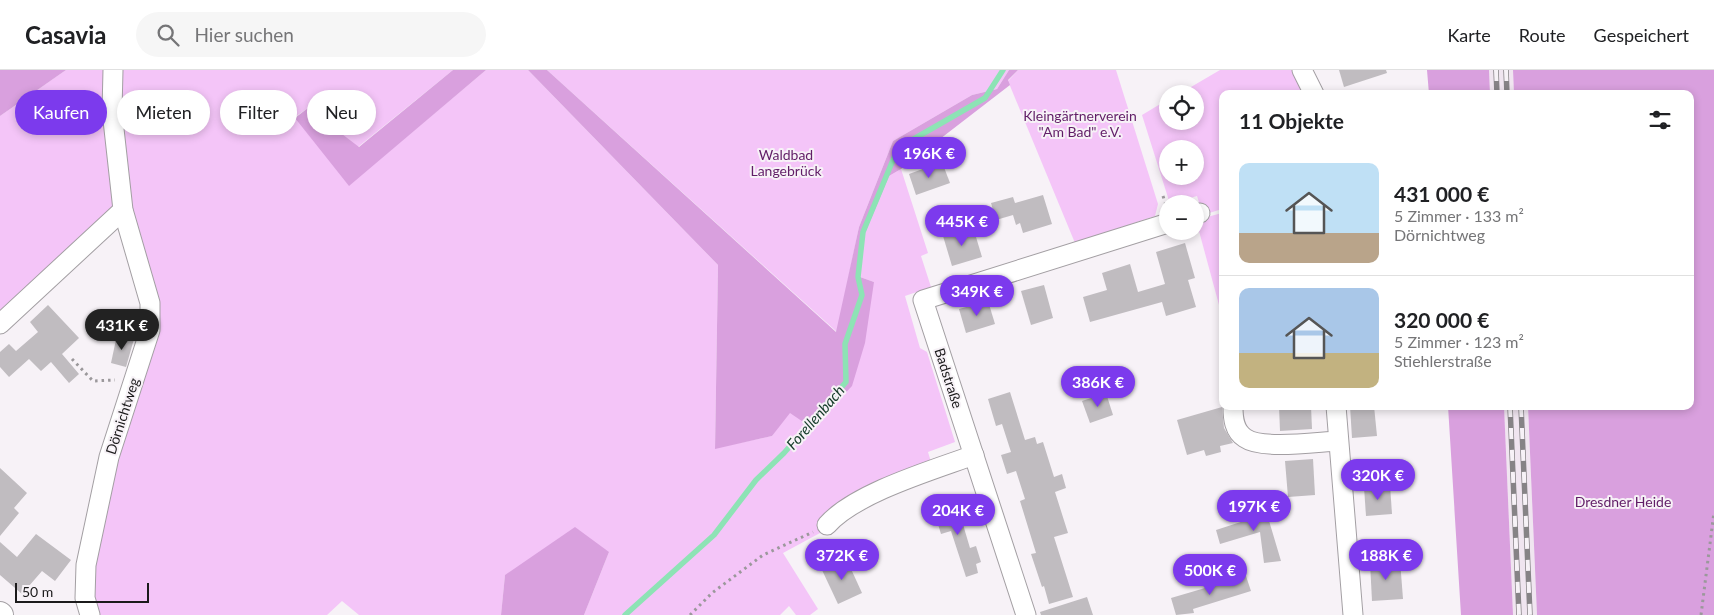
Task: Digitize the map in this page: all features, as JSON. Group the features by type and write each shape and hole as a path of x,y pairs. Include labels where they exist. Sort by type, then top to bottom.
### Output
{"street":[{"name":"Dörnichtweg","path":"90,615 85,598 86,565 109,457 150,330 150,303 123,210 112,111 112,70"},
{"path":"1302,70 1312,90"},
{"path":"0,324 123,210"},
{"name":"Badstraße","path":"1026,615 923,300 1159,226"},
{"path":"1233,410 1232,419 1240,435 1246,440 1263,444 1338,441"},
{"path":"1336,410 1354,615"},
{"path":"827,525 834,518 864,499 898,483 974,455"}],"path":[{"path":"72,359 93,381 118,379 132,386"},
{"path":"1701,615 1714,512"},
{"path":"690,615 712,593 762,555 827,525"}],"shaded area":[{"path":"1489,70 1513,70 1514,90 1490,90"},
{"path":"1504,410 1528,410 1537,615 1513,615"}],"green space":[{"path":"0,70 66,70 37,90 15,90 15,106 0,116"},
{"path":"66,70 104,70 106,90 37,90"},
{"path":"122,70 453,70 376,132 376,90 307,90 307,109 297,116 297,90 220,90 220,135 297,135 297,120 307,132 307,135 309,135 349,185 486,70 528,70 718,265 715,448 772,436 874,282 860,277 864,233 889,176 901,169 928,253 921,256 931,287 905,296 920,348 927,352 955,442 928,452 931,462 823,518 820,533 783,553 818,609 810,615 796,615 789,606 780,615 584,615 609,552 505,575 501,615 359,615 342,601 327,615 97,615 91,569 120,431 152,350 127,198 121,135 210,135 210,90 120,90"},
{"path":"453,70 486,70 349,186 308,135 343,135 359,147"},
{"path":"528,70 547,70 836,332 859,227 893,141 972,95 997,89 1009,70 1018,70 1008,80 1010,85 901,169 889,176 865,233 860,277 874,282 865,343 852,386 812,428 790,413 772,436 715,449 718,265"},
{"name":"Waldbad Langebrück","path":"547,70 1009,70 997,89 972,95 893,141 859,227 837,332"},
{"name":"Kleingärtnerverein \"Am Bad\" e.V.","path":"1018,70 1116,70 1158,204 1155,216 1075,243 1008,81"},
{"path":"1220,70 1297,70 1305,90 1219,90 1219,210 1204,215 1204,195 1167,195 1164,185 1204,185 1204,140 1159,140 1159,169 1142,115 1159,105 1159,130 1204,130 1204,85 1194,85"},
{"path":"1427,70 1489,70 1490,90 1429,90"},
{"name":"Dresdner Heide","path":"1513,70 1714,70 1714,615 1537,615 1528,410 1694,410 1694,90 1514,90"},
{"path":"107,105 114,188 112,212 0,314 0,116 15,106 15,135 107,135"},
{"path":"307,109 307,133 297,121 297,116"},
{"path":"343,135 373,135 358,147"},
{"path":"1219,214 1219,305 1201,240 1204,240 1204,218"},
{"path":"1448,410 1504,410 1513,615 1461,615"},
{"path":"575,527 609,552 584,615 501,615 505,575"}],"building":[{"path":"1339,70 1386,70 1387,73 1344,87"},
{"path":"942,162 950,183 916,195 909,174"},
{"path":"1043,195 1052,224 1023,233 1020,223 1016,225 1013,215 996,220 991,203 1013,197 1015,203"},
{"path":"973,227 982,257 952,266 943,236"},
{"path":"1185,243 1195,278 1188,280 1196,307 1166,316 1162,302 1090,322 1083,297 1107,290 1102,273 1130,264 1138,292 1165,284 1156,252"},
{"path":"1044,285 1053,318 1031,325 1021,291"},
{"path":"988,301 995,324 966,333 959,309"},
{"path":"48,305 79,338 62,354 79,374 69,383 51,362 41,371 29,359 9,377 0,367 0,352 9,344 16,351 38,332 30,322"},
{"path":"117,335 134,339 126,367 111,363"},
{"path":"1010,392 1025,440 1035,437 1037,444 1043,442 1054,477 1062,474 1066,488 1055,492 1068,533 1054,537 1073,597 1049,604 1031,554 1036,553 1020,501 1025,499 1016,471 1007,474 1001,455 1011,452 1002,424 996,426 988,399"},
{"path":"1106,393 1113,415 1090,423 1082,401"},
{"path":"1219,408 1219,410 1222,410 1224,428 1233,443 1220,446 1221,452 1206,456 1204,450 1187,455 1177,420"},
{"path":"1279,410 1311,410 1312,429 1280,431"},
{"path":"1350,410 1374,410 1377,436 1352,438"},
{"path":"1313,459 1315,495 1288,497 1285,461"},
{"path":"0,468 27,493 14,508 19,513 0,536"},
{"path":"1390,485 1392,514 1366,516 1364,487"},
{"path":"956,501 970,548 976,546 981,562 976,564 978,573 966,577 951,531 941,534 933,508"},
{"path":"1264,504 1281,561 1264,563 1260,532 1220,544 1216,530 1247,520 1245,511"},
{"path":"36,534 71,560 55,581 42,571 22,594 0,575 0,542 17,557"},
{"path":"846,558 862,593 838,604 822,570"},
{"path":"1400,560 1403,599 1372,601 1370,562"},
{"path":"1246,576 1251,591 1193,609 1194,613 1176,615 1171,598"},
{"path":"1087,597 1093,615 1041,615 1040,612"}],"waterway":[{"name":"Forellenbach","path":"625,615 714,535 756,480 784,453 846,382 845,344 862,295 858,277 863,232 898,148 985,98 1003,70"}],"railway":[{"path":"1496,70 1497,90"},
{"path":"1506,70 1507,90"},
{"path":"1510,410 1519,615"},
{"path":"1521,410 1530,615"}]}
